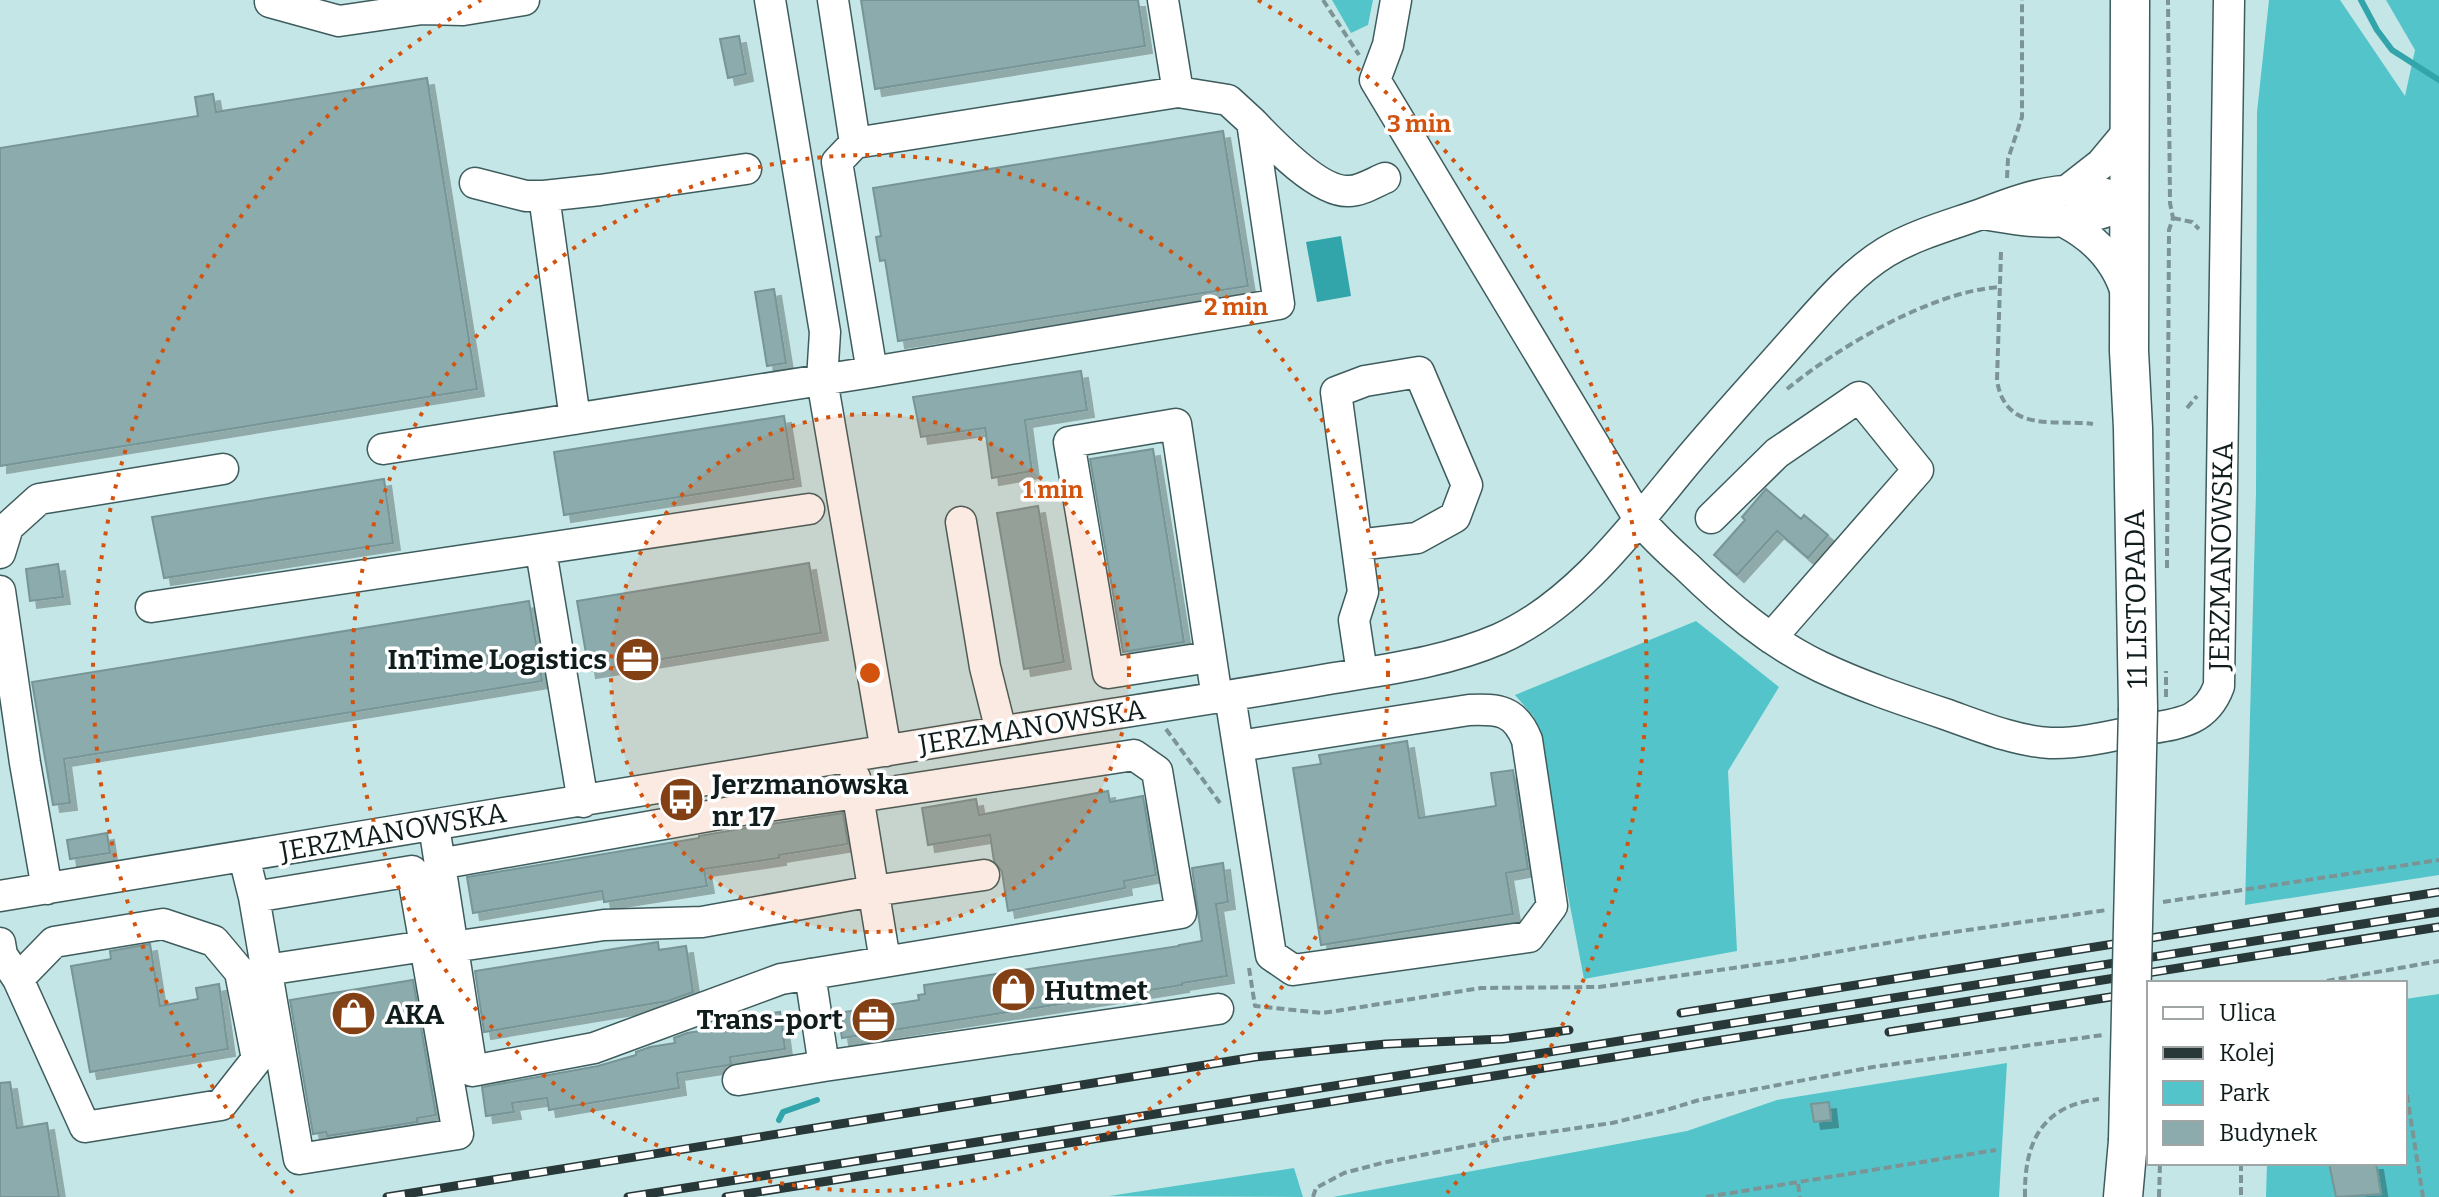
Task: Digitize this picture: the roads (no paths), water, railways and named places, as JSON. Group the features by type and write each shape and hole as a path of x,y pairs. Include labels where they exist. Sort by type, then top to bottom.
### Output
{"main road":[{"name":"11 LISTOPADA","path":"2123,1197 2128,1141 2138,676 2129,302 2130,0"}],"street":[{"path":"272,0 270,2 339,21 422,9 463,10 524,0"},
{"path":"770,0 825,332 822,380 886,751"},
{"path":"833,0 855,143"},
{"path":"1163,0 1178,92"},
{"path":"1396,0 1388,45 1375,80 1639,519"},
{"name":"JERZMANOWSKA","path":"1639,519 1653,536 1717,595 1771,638 1819,666 1870,689 2028,740 2053,743 2177,724 2195,717 2209,705 2219,686 2220,676 2229,0"},
{"path":"872,372 837,162 855,143 1178,92 1228,100 1294,163 1336,189 1350,191 1385,178"},
{"path":"383,449 1279,304 1252,122"},
{"name":"JERZMANOWSKA","path":"2069,189 2101,164 2131,128"},
{"path":"475,183 535,196 746,169"},
{"name":"JERZMANOWSKA","path":"0,896 1440,659 1505,637 1580,584 1809,323 1855,276 1884,253 1909,240 2024,199 2069,189 2107,194 2130,202"},
{"path":"535,196 575,419"},
{"name":"JERZMANOWSKA","path":"1981,214 2026,222 2066,223 2096,216 2130,202"},
{"path":"2066,223 2087,235 2107,256 2124,285 2129,302"},
{"path":"1357,545 1417,538 1455,517 1467,485 1419,372 1365,381 1336,392 1363,592 1354,620 1362,673"},
{"path":"1711,518 1777,453 1859,397 1918,470 1771,638"},
{"path":"1210,657 1108,673 1069,442 1176,424 1210,657 1239,746 1271,955 1293,970 1529,937 1552,906 1527,740 1517,721 1509,715 1487,709 1469,710 1239,746"},
{"path":"0,553 8,527 39,499 223,469"},
{"path":"151,607 809,509"},
{"path":"961,522 985,667 1001,731"},
{"path":"541,551 583,802"},
{"path":"0,591 47,889"},
{"path":"254,897 748,809 1134,755 1157,771 1181,913 781,979 594,1048 472,1071 439,947"},
{"path":"851,756 885,961"},
{"path":"244,857 254,897 299,1159 458,1134 439,947 419,828"},
{"path":"266,970 604,925 702,922 873,891 984,875"},
{"path":"0,943 2,955 18,979 85,1127 221,1105 257,1059 240,972 214,941 163,924 54,942 18,979"},
{"path":"810,974 824,1066"},
{"path":"738,1080 1218,1009"}],"waterway":[{"path":"2361,0 2392,50 2439,80"},
{"path":"779,1120 783,1112 817,1100"}],"railway":[{"path":"1681,1013 2439,892"},
{"path":"628,1197 2439,912"},
{"path":"726,1197 2439,927"},
{"path":"1889,1032 2117,996"},
{"path":"387,1197 1255,1057 1386,1044 1503,1039 1569,1030"}],"place":[{"name":"InTime Logistics","path":"638,659"},
{"name":"Jerzmanowska nr 17","path":"681,800"},
{"name":"Hutmet","path":"1013,990"},
{"name":"AKA","path":"354,1014"},
{"name":"Trans-port","path":"874,1019"}]}
